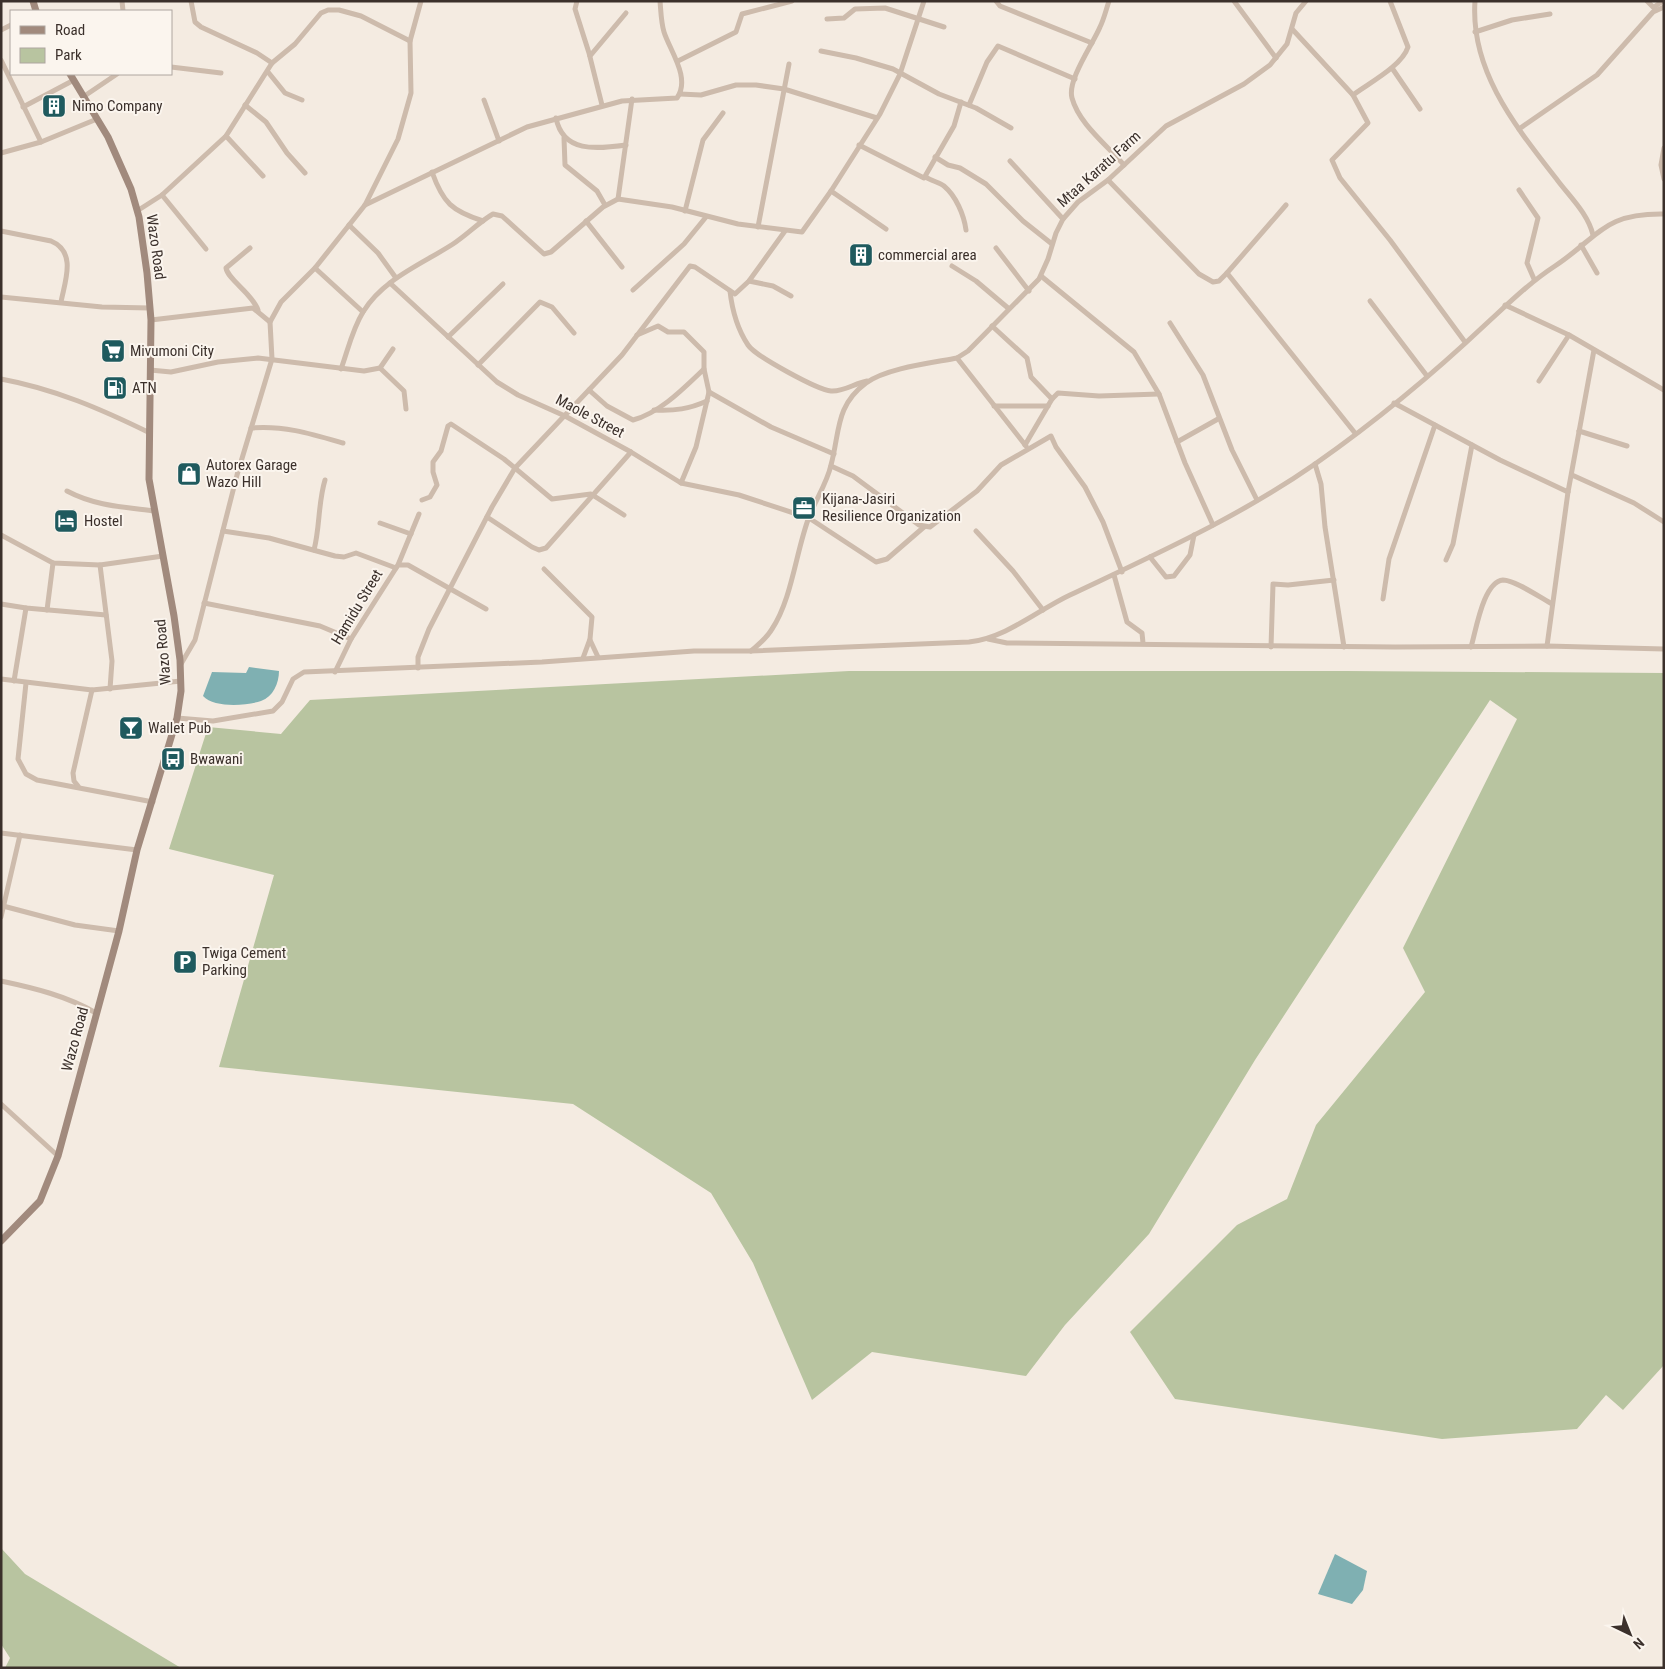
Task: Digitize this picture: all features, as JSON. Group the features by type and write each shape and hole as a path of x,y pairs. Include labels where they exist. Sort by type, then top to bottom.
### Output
{"main road":[{"name":"Wazo Road","path":"1,1241 40,1201 58,1156 119,931 137,850 178,718 181,681 174,616 149,479 151,320 137,211 119,163 97,118 72,77"}],"street":[{"path":"191,1 195,22 198,25 257,53 272,63"},
{"path":"180,664 195,640 251,428 272,360 270,322 282,302 315,268 365,205 398,139 410,93 410,41 421,1"},
{"path":"577,1 575,9 590,56 602,105"},
{"path":"365,205 527,127 602,105 632,99 677,98 680,94 678,61 665,34 660,1"},
{"path":"766,1 767,8"},
{"path":"678,61 736,32 742,14 792,1"},
{"path":"885,8 886,1"},
{"path":"341,369 350,339 363,312 390,283 456,242 493,214 502,216 544,254 547,254 605,205 618,200 685,211 758,227 786,231 804,231 877,118 900,74 924,1"},
{"path":"996,1 1000,6 1092,43"},
{"path":"1109,1 1075,79 1072,98 1081,116 1124,165"},
{"path":"1234,1 1276,58"},
{"name":"Mtaa Karatu Farm","path":"750,651 765,639 779,616 809,518 831,466 840,416 845,405 868,381 908,368 957,358 968,351 1008,308 1029,292 1041,276 1063,219 1078,202 1108,180 1166,126 1244,84 1270,65 1287,44 1293,30 1296,13 1306,1"},
{"path":"1353,95 1402,60 1408,47 1390,1"},
{"path":"1475,1 1474,32 1478,50 1495,91 1519,129 1586,217 1593,235"},
{"path":"1647,1 1655,9"},
{"path":"1519,129 1597,75 1663,1"},
{"path":"1655,9 1664,7"},
{"path":"828,19 844,18 855,9 885,8 944,27"},
{"path":"137,211 162,195 226,136 272,63 292,48 321,13 328,10 339,10 361,16 410,41"},
{"path":"590,56 626,13"},
{"path":"1474,32 1512,20 1550,14"},
{"path":"1293,30 1353,95 1368,123 1332,160 1332,164 1340,178 1390,240 1465,342"},
{"path":"970,105 987,62 998,46 1075,79"},
{"path":"821,51 856,58 894,69 939,94 970,105 1011,128"},
{"path":"1,60 41,142"},
{"path":"758,227 789,64"},
{"path":"172,67 220,73"},
{"path":"1392,68 1420,109"},
{"path":"268,72 285,93 302,100"},
{"path":"83,97 116,75"},
{"path":"23,107 72,77"},
{"path":"680,94 701,95 747,84 784,89 877,118"},
{"path":"618,200 632,99"},
{"path":"484,100 498,141"},
{"path":"926,177 935,157 954,126 961,102"},
{"path":"245,104 266,122 287,153 305,173"},
{"path":"685,211 703,140 723,113"},
{"path":"1,152 41,142 97,118"},
{"path":"556,118 558,128 564,138 565,165 597,191 605,205"},
{"path":"226,136 263,176"},
{"path":"564,138 583,147 626,144"},
{"path":"858,145 921,177 926,177 944,186 961,212 966,230"},
{"path":"1664,148 1661,164 1664,178"},
{"path":"935,157 948,165 960,168 986,184 1023,221 1052,244"},
{"path":"1010,161 1063,219"},
{"path":"432,172 439,192 452,206 466,216 483,221"},
{"path":"1108,180 1199,274 1213,282 1220,280 1227,273 1286,205"},
{"path":"1519,190 1538,218 1527,263 1534,279"},
{"path":"831,191 886,229"},
{"path":"162,195 206,249"},
{"path":"178,718 213,721 268,712 278,707 289,684 298,674 694,651 750,651 970,642 987,639 1213,525 1315,464 1427,376 1534,279 1593,235 1613,221 1640,215 1664,214"},
{"path":"633,290 684,244 706,217"},
{"path":"586,221 622,267"},
{"path":"349,225 378,253 396,278"},
{"path":"1,231 58,244 65,251 68,262 61,302"},
{"path":"418,668 418,657 422,644 449,589 487,517 515,468 526,454 565,416 622,355 690,266 695,267 735,294 749,281 786,231"},
{"path":"1581,245 1597,273"},
{"path":"250,248 226,268 228,274 251,296 258,310 270,322"},
{"path":"996,248 1029,292"},
{"path":"952,266 976,281 1008,308"},
{"path":"315,268 363,312"},
{"path":"1227,273 1355,433"},
{"path":"1041,276 1134,352 1159,394 1213,525"},
{"path":"749,281 773,286 791,296"},
{"name":"Maole Street","path":"390,283 497,382 518,395 565,416 631,452 681,483 739,495 809,518 876,562 887,559 924,527"},
{"path":"448,337 503,284"},
{"path":"730,291 732,307 748,346 761,357 809,384 828,391 843,390 855,383 868,381"},
{"path":"1,297 102,307 150,308"},
{"path":"1370,301 1427,376"},
{"path":"478,365 540,302 552,307 574,333"},
{"path":"1505,305 1569,335 1664,390"},
{"path":"151,320 253,308 258,310"},
{"path":"1170,323 1202,375 1218,418 1257,500"},
{"path":"634,337 658,326 673,333 684,332 704,352 704,369 709,392 696,447 681,483"},
{"path":"992,326 1027,358 1031,377 1052,399"},
{"path":"1539,381 1569,335"},
{"path":"150,370 171,372 235,360 258,358 364,371 380,368 392,349"},
{"path":"1547,646 1568,492 1594,350"},
{"path":"957,358 1026,446"},
{"path":"380,368 404,391 406,409"},
{"path":"589,390 608,406 633,420 670,400 704,369"},
{"path":"1,379 63,394 104,410 150,433"},
{"path":"709,392 771,427 834,454"},
{"path":"1026,446 1052,399 1058,393 1099,396 1159,394"},
{"path":"654,410 690,409 707,401"},
{"path":"1394,403 1472,445 1568,492"},
{"path":"994,406 1048,406"},
{"path":"1178,442 1218,418"},
{"path":"422,500 429,499 437,484 433,472 433,462 440,451 448,426 452,424 515,468 552,499 594,495 624,515"},
{"path":"251,428 273,426 306,432 343,443"},
{"path":"1383,599 1389,559 1435,426"},
{"path":"1580,431 1627,446"},
{"path":"831,466 846,471 924,527 933,526 978,491 1001,465 1026,446 1048,436 1053,438 1056,447 1089,496 1103,522 1122,572"},
{"path":"1446,560 1453,544 1472,445"},
{"path":"487,517 538,550 546,548 631,452"},
{"path":"1315,464 1321,484 1344,647"},
{"path":"1572,475 1634,502 1664,522"},
{"path":"314,550 320,522 321,493 325,480"},
{"path":"67,491 92,502 112,507 155,512"},
{"path":"223,531 269,538 344,557 356,553 397,567 419,514"},
{"path":"380,523 411,534"},
{"path":"976,531 1013,571 1043,610"},
{"path":"1150,557 1166,577 1174,576 1190,555 1194,535"},
{"path":"1,536 52,562 100,565 163,556"},
{"path":"47,610 52,562"},
{"path":"100,565 112,661 110,689"},
{"name":"Hamidu Street","path":"335,672 352,640 397,567 408,565 486,609"},
{"path":"544,568 592,617 590,639 583,658"},
{"path":"1114,575 1127,622 1142,633 1143,644"},
{"path":"1271,646 1273,584 1298,584 1334,580"},
{"path":"1471,647 1484,599 1490,589 1498,582 1511,582 1552,604"},
{"path":"204,603 320,626 352,640"},
{"path":"1,604 106,615"},
{"path":"14,681 26,608"},
{"path":"590,639 598,657"},
{"path":"987,639 1007,643 1344,647 1547,646 1664,649"},
{"path":"1,679 92,690 181,681"},
{"path":"26,683 18,759 20,767 26,774 37,780 78,786 153,802"},
{"path":"78,786 74,781 73,774 92,690"},
{"path":"1,833 137,850"},
{"path":"1,917 20,835"},
{"path":"3,906 75,925 119,931"},
{"path":"1,981 34,987 70,1000 96,1013"},
{"path":"1,1104 58,1156"}],"green space":[{"path":"849,671 1664,673 1664,1365 1623,1410 1606,1395 1577,1429 1442,1439 1175,1399 1130,1332 1237,1225 1287,1199 1316,1125 1425,992 1403,948 1517,719 1490,700 1255,1060 1149,1234 1065,1325 1026,1376 872,1352 812,1400 753,1263 711,1193 573,1104 219,1067 274,875 169,849 208,727 281,734 310,700"},
{"path":"1,1548 25,1574 181,1668 5,1668 10,1658 1,1644"}],"water":[{"path":"249,667 279,671 278,680 272,693 265,699 247,704 230,705 215,703 203,696 212,672 246,673"},
{"path":"1335,1554 1367,1571 1363,1590 1352,1604 1318,1594"}],"place":[{"name":"Nimo Company","path":"54,106"},
{"name":"commercial area","path":"861,255"},
{"name":"Mivumoni City","path":"113,351"},
{"name":"ATN","path":"115,388"},
{"name":"Autorex Garage Wazo Hill","path":"189,474"},
{"name":"Kijana-Jasiri Resilience Organization","path":"804,508"},
{"name":"Hostel","path":"66,521"},
{"name":"Wallet Pub","path":"131,728"},
{"name":"Bwawani","path":"173,759"},
{"name":"Twiga Cement Parking","path":"185,962"}]}
